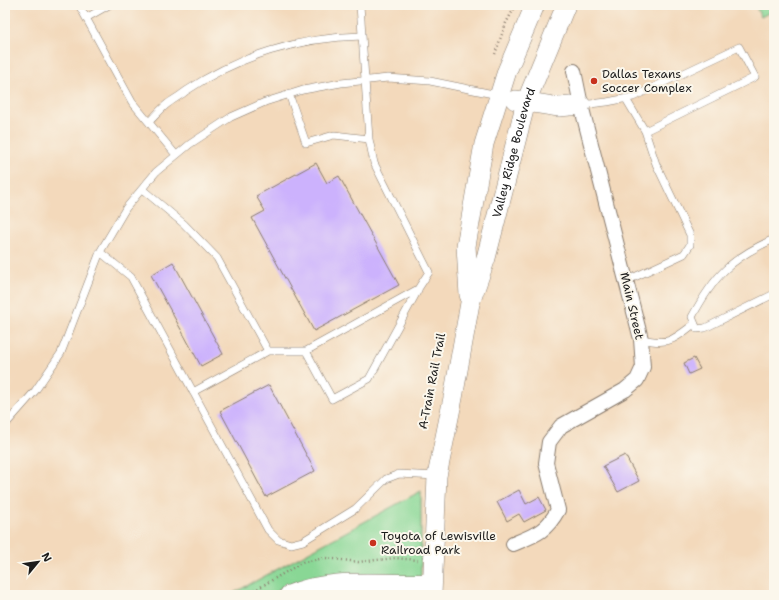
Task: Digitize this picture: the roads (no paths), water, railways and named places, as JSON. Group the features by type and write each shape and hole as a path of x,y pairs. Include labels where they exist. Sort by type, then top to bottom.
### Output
{"street":[{"name":"Valley Ridge Boulevard","path":"470,303 466,246 484,144 508,71 535,5"},
{"name":"Valley Ridge Boulevard","path":"432,589 437,476 470,303 486,258 526,102 566,5"},
{"name":"Main Street","path":"513,544 541,532 552,520 558,510 546,463 549,442 561,426 625,390 637,380 643,367 641,339 581,105 574,71"},
{"path":"500,96 559,107 581,105"},
{"path":"289,595 304,589 345,586 432,589"}],"lane":[{"path":"79,5 132,102 176,155"},
{"path":"86,18 110,5"},
{"path":"306,351 332,399 369,379 418,289 429,272 374,163 369,139 360,5"},
{"path":"149,122 166,105 197,84 233,64 269,50 305,42 344,36 362,36"},
{"path":"581,105 633,97 740,47 755,77 644,131"},
{"path":"5,425 35,391 61,353 100,252 126,208 156,172 190,144 231,117 265,102 303,90 341,83 388,78 430,81 500,96"},
{"path":"289,94 306,143 334,135 369,139"},
{"path":"626,99 644,131 656,164 690,235 690,246 684,254 626,281"},
{"path":"142,189 184,224 217,258 268,351"},
{"path":"774,239 741,256 723,271 711,285 692,317 694,324 697,329 705,328 774,294"},
{"path":"100,252 131,277 268,530 278,540 291,544 303,541 355,509 386,479 399,474 437,476"},
{"path":"193,392 268,351 306,351 418,289"},
{"path":"641,339 659,343 674,339 694,324"}],"place":[{"name":"Dallas Texans Soccer Complex","path":"594,81"},
{"name":"Toyota of Lewisville Railroad Park","path":"373,543"}]}
